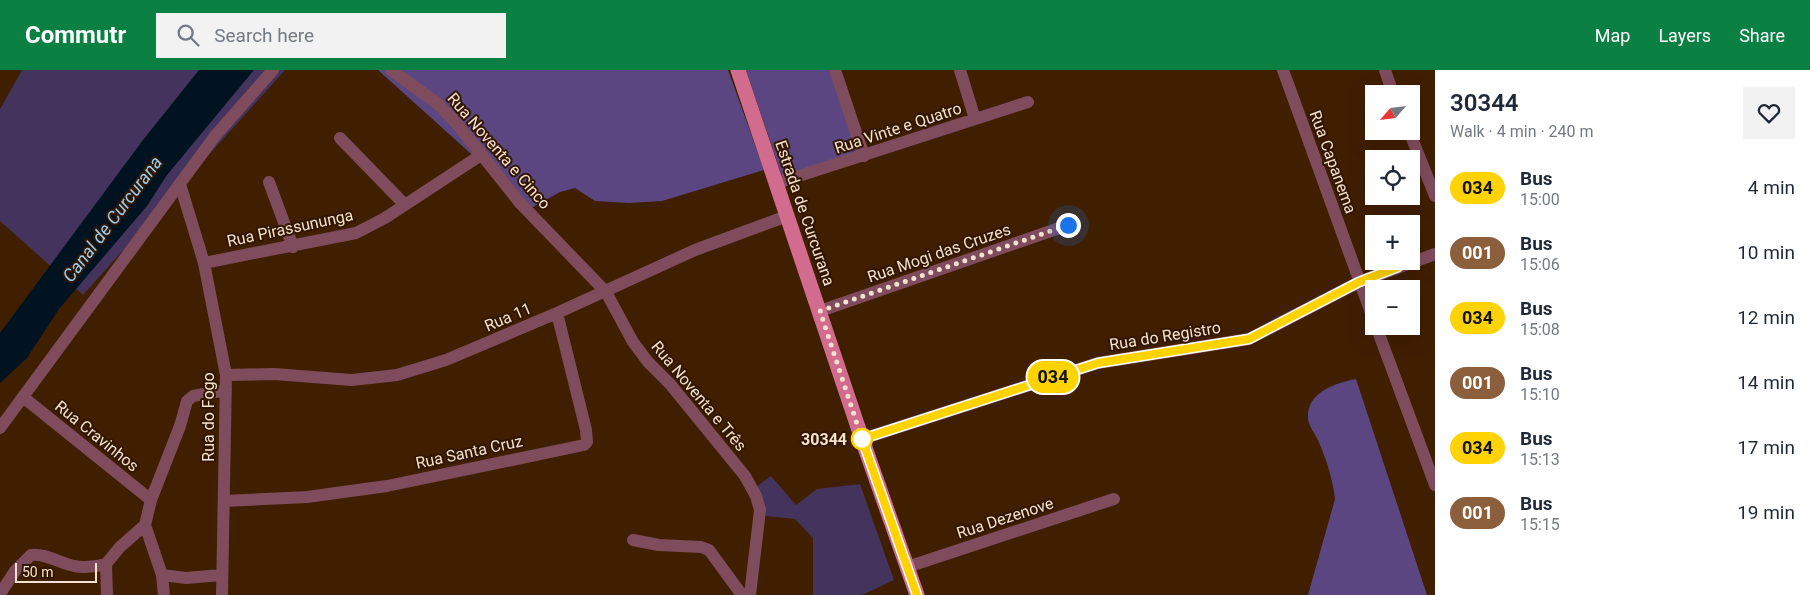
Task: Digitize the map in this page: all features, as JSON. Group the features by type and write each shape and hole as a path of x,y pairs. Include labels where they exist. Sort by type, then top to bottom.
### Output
{"main road":[{"name":"Estrada de Curcurana","path":"738,70 862,439 917,595"}],"street":[{"path":"0,428 215,136 273,70"},
{"path":"835,70 864,156"},
{"path":"960,70 975,119"},
{"name":"Rua Capanema","path":"1284,70 1365,298"},
{"path":"1385,70 1390,85"},
{"name":"Rua Noventa e Cinco","path":"396,71 437,103 457,124 520,204 556,239"},
{"name":"Rua Vinte e Quatro","path":"777,183 1028,102"},
{"path":"340,138 405,205"},
{"path":"1413,140 1435,196"},
{"name":"Rua Pirassununga","path":"204,263 356,233 386,218 481,155"},
{"path":"269,182 292,247"},
{"name":"Rua do Fogo","path":"180,184 204,263 226,374 222,595"},
{"name":"Rua 11","path":"226,374 274,374 352,380 397,375 446,360 606,292 695,250 787,216"},
{"name":"Rua Mogi das Cruzes","path":"820,311 1068,225"},
{"name":"Rua Noventa e Três","path":"556,239 606,292 638,348 745,476 756,496 760,510 750,595"},
{"name":"Rua do Registro","path":"862,439 1098,363 1249,339 1359,282 1435,254"},
{"name":"Rua Santa Cruz","path":"224,500 307,497 387,486 584,445 587,442 586,430 557,313"},
{"path":"1379,335 1435,485"},
{"path":"164,595 162,575 145,525 151,500 180,426 186,401 193,396 226,390"},
{"name":"Rua Cravinhos","path":"23,397 151,500"},
{"name":"Rua Dezenove","path":"907,567 1114,499"},
{"path":"3,592 15,571 31,555 48,557 74,566 90,568 106,564 120,547 145,525"},
{"path":"633,540 659,545 701,546 709,550 742,595"},
{"path":"106,564 107,595"},
{"path":"162,575 186,578 221,575"}],"shaded area":[{"path":"22,70 285,70 83,295 0,221 0,109"},
{"path":"378,70 728,70 764,170 662,201 629,203 595,201 575,188 560,192 531,208"},
{"path":"746,70 829,70 858,154 782,176"},
{"path":"1356,379 1427,595 1308,595 1335,499 1333,484 1326,462 1308,419 1309,410 1312,402 1324,390 1331,386"},
{"path":"771,476 796,505 817,489 860,484 894,580 862,595 813,595 813,538 795,519 766,516 756,487"}],"water":[{"name":"Canal de Curcurana","path":"199,70 254,70 167,175 147,206 59,309 27,358 0,383 0,333 143,140"}],"bus line":[{"name":"034","path":"917,595 862,439 1098,363 1249,339 1266,332 1359,282 1390,270"}],"place":[{"name":"30344","path":"862,439"}],"route":[{"path":"862,439 820,311 1068,225"}]}
